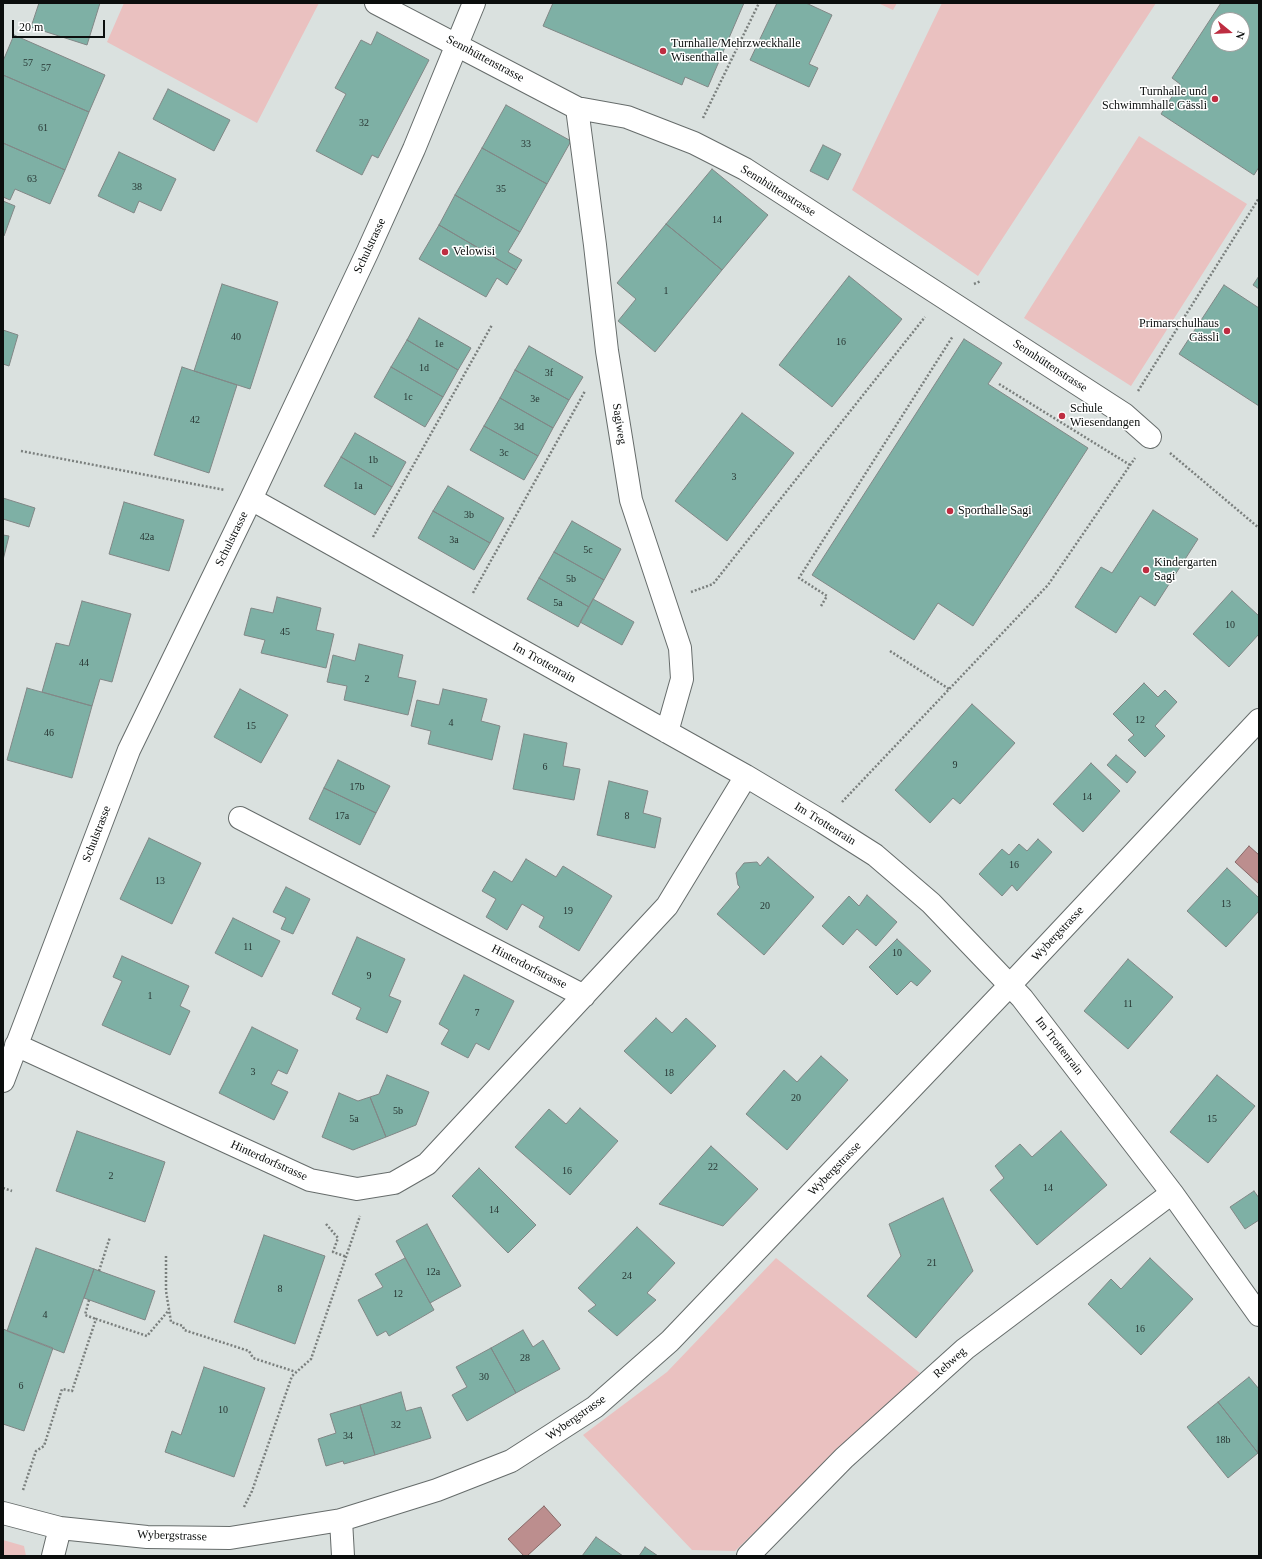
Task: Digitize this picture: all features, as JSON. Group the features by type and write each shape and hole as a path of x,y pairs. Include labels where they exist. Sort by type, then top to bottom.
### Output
{"street":[{"name":"Sennhüttenstrasse","path":"376,3 577,108 627,117 694,143 745,169 1124,414 1150,437"},
{"name":"Schulstrasse","path":"3,1081 129,750 251,499 370,246 414,149 474,3"},
{"name":"Sagiweg","path":"577,108 607,351 631,500 680,648 682,679 667,732"},
{"name":"Im Trottenrain","path":"251,499 746,776 823,822 874,855 930,903 1022,998 1172,1193 1259,1315"},
{"name":"Wybergstrasse","path":"9,1514 60,1528 147,1537 230,1538 341,1520 437,1490 511,1461 595,1407 670,1340 1010,985 1259,720"},
{"name":"Hinterdorfstrasse","path":"16,1045 310,1180 357,1189 394,1183 427,1164 667,906 746,776"},
{"name":"Hinterdorfstrasse","path":"240,818 584,996"},
{"name":"Rebweg","path":"748,1556 844,1458 965,1349 1172,1193"},
{"path":"341,1520 343,1556"},
{"path":"53,1556 60,1528"}],"path":[{"path":"702,120 759,3"},
{"path":"1124,414 1259,198"},
{"path":"665,602 713,584 941,297"},
{"path":"821,606 827,596 799,578 968,314"},
{"path":"360,560 492,325"},
{"path":"460,616 607,351"},
{"path":"999,384 1130,465"},
{"path":"823,822 1048,585 1150,437 1259,528"},
{"path":"21,451 230,491 251,499"},
{"path":"890,651 949,689"},
{"path":"3,1188 12,1191"},
{"path":"230,1538 252,1491 292,1376 311,1359 360,1218 357,1189"},
{"path":"326,1224 338,1238 333,1252 347,1257"},
{"path":"99,1271 110,1237"},
{"path":"166,1256 166,1291 171,1322 183,1326 184,1330 250,1351 253,1358 296,1372"},
{"path":"89,1300 84,1315 147,1336 169,1310"},
{"path":"9,1514 36,1451 44,1446 62,1389 72,1391 96,1318"}],"shaded area":[{"path":"124,3 319,3 257,123 107,42"},
{"path":"878,3 897,3 893,10"},
{"path":"942,3 1156,3 978,276 852,190"},
{"path":"1139,136 1247,204 1131,386 1024,318"},
{"path":"1249,846 1259,855 1259,884 1235,862"},
{"path":"776,1258 920,1373 735,1551 692,1550 583,1435 667,1372"},
{"path":"544,1506 561,1525 527,1556 524,1556 508,1539"},
{"path":"3,1540 24,1546 26,1556 3,1556"}],"building":[{"path":"39,3 100,3 87,45 31,27"},
{"name":"Turnhalle/Mehrzweckhalle Wisenthalle","path":"553,3 744,3 708,87 685,77 682,85 543,26"},
{"path":"777,3 806,3 832,15 809,64 818,68 809,87 750,60"},
{"name":"Turnhalle und Schwimmhalle Gässli","path":"1221,3 1259,3 1259,167 1254,175 1161,114 1180,84 1172,78 1210,20 1210,52 1250,52 1250,12 1215,12"},
{"path":"377,32 429,60 378,158 372,155 362,175 316,151 346,94 335,88 361,40 371,45"},
{"path":"14,35 105,75 89,112 3,75 3,61"},
{"path":"3,75 89,112 65,170 3,143"},
{"path":"168,89 230,120 214,151 153,119"},
{"path":"506,105 571,141 547,184 482,148"},
{"path":"3,143 65,170 50,204 15,189 10,200 3,197"},
{"path":"823,145 841,154 828,180 810,171"},
{"path":"482,148 547,184 520,232 455,195"},
{"path":"119,152 176,179 161,211 139,201 134,213 98,196"},
{"path":"712,169 768,215 722,270 666,224"},
{"path":"455,195 520,232 508,252 522,260 516,270 439,225"},
{"path":"3,201 15,206 4,236 3,236"},
{"path":"666,224 722,270 655,352 618,321 636,299 617,283"},
{"path":"439,225 516,270 507,285 497,278 486,297 419,259"},
{"path":"849,276 902,319 832,407 779,365"},
{"path":"1259,276 1259,289 1253,285"},
{"path":"222,284 278,302 250,389 194,371"},
{"name":"Primarschulhaus Gässli","path":"1224,285 1259,308 1259,406 1179,354"},
{"path":"419,318 471,348 458,370 407,340"},
{"path":"3,330 18,335 9,366 3,364"},
{"name":"Sporthalle Sagi","path":"964,339 1002,363 988,384 1088,448 973,626 938,603 914,640 812,575"},
{"path":"407,340 458,370 443,397 391,367"},
{"path":"529,346 583,377 569,400 515,370"},
{"path":"182,367 237,385 209,473 154,455"},
{"path":"391,367 443,397 425,427 374,397"},
{"path":"515,370 569,400 553,428 500,398"},
{"path":"500,398 553,428 538,456 484,426"},
{"path":"742,413 794,453 727,541 675,501"},
{"path":"484,426 538,456 524,480 470,450"},
{"path":"355,433 406,462 392,487 341,457"},
{"path":"341,457 392,487 375,515 324,486"},
{"path":"448,486 504,518 490,543 433,511"},
{"path":"3,498 35,508 29,527 3,519"},
{"path":"124,502 184,520 169,571 109,554"},
{"name":"Kindergarten Sagi","path":"1153,510 1198,539 1155,606 1140,596 1116,633 1075,607 1101,567 1112,573"},
{"path":"433,511 490,543 474,570 418,538"},
{"path":"572,521 621,549 604,580 554,552"},
{"path":"3,535 9,536 3,560"},
{"path":"554,552 604,580 589,607 539,578"},
{"path":"539,578 589,607 578,627 527,599"},
{"path":"1232,591 1259,616 1259,634 1229,667 1193,634"},
{"path":"277,597 321,608 316,630 334,634 326,668 261,653 265,640 244,635 251,608 273,613"},
{"path":"593,599 634,622 622,645 580,622"},
{"path":"82,601 131,614 112,682 100,679 92,706 42,692 56,643 69,646"},
{"path":"359,644 403,655 398,677 416,681 408,715 344,700 347,686 327,682 333,655 355,661"},
{"path":"1144,683 1158,697 1165,690 1177,702 1155,726 1165,736 1145,757 1128,740 1134,735 1113,714"},
{"path":"27,688 92,706 72,778 7,760"},
{"path":"240,689 288,715 261,763 214,737"},
{"path":"443,689 487,699 481,721 500,726 492,760 428,744 431,731 411,726 417,700 439,705"},
{"path":"972,704 1015,743 960,804 953,798 930,823 895,790"},
{"path":"524,734 567,743 563,766 580,769 574,800 513,789"},
{"path":"1116,755 1136,772 1127,783 1107,765"},
{"path":"338,760 390,786 376,813 324,788"},
{"path":"1091,763 1120,791 1083,832 1053,804"},
{"path":"609,781 648,791 643,813 661,818 655,848 597,835"},
{"path":"324,788 376,813 360,845 309,819"},
{"path":"149,838 201,863 172,924 120,899"},
{"path":"1038,839 1052,852 1017,891 1012,885 1002,896 979,874 1002,849 1009,855 1019,844 1027,851"},
{"path":"768,857 814,897 764,955 717,914 740,887 738,885 736,873 744,863 757,862 760,866"},
{"path":"526,859 556,877 563,866 612,896 579,951 539,927 544,917 522,904 507,930 486,917 496,899 482,891 494,871 512,882"},
{"path":"1227,868 1259,898 1259,911 1226,947 1187,911"},
{"path":"286,887 310,899 293,934 281,929 286,918 273,912"},
{"path":"867,895 897,922 876,946 857,929 843,945 822,926 849,896 859,906"},
{"path":"233,918 280,941 262,977 215,953"},
{"path":"357,937 405,959 389,996 401,1001 387,1033 356,1019 361,1008 332,994"},
{"path":"897,939 931,971 917,986 911,981 897,995 869,967"},
{"path":"122,956 189,986 180,1006 190,1011 170,1055 102,1025 122,981 113,977"},
{"path":"1128,959 1173,997 1128,1049 1084,1011"},
{"path":"464,975 514,1001 489,1050 476,1043 468,1058 441,1044 449,1030 439,1024"},
{"path":"656,1018 672,1033 686,1018 716,1046 671,1094 624,1051"},
{"path":"252,1027 298,1050 287,1074 278,1070 271,1084 288,1092 274,1120 219,1093"},
{"path":"821,1056 848,1080 787,1150 746,1114 784,1070 797,1082"},
{"path":"387,1075 429,1092 416,1125 386,1137 370,1097 379,1094"},
{"path":"1217,1075 1255,1106 1208,1163 1170,1132"},
{"path":"339,1093 358,1101 370,1097 386,1137 353,1150 322,1137"},
{"path":"580,1108 618,1141 570,1195 515,1147 549,1109 566,1124"},
{"path":"77,1131 165,1162 145,1222 56,1191"},
{"path":"1061,1131 1107,1185 1037,1245 990,1190 1004,1178 995,1166 1020,1144 1032,1157"},
{"path":"711,1146 758,1189 723,1226 659,1204"},
{"path":"479,1168 536,1225 508,1253 452,1196"},
{"path":"1254,1191 1259,1198 1259,1220 1245,1229 1230,1207"},
{"path":"943,1198 973,1271 916,1338 867,1296 901,1256 889,1224"},
{"path":"427,1224 461,1286 430,1303 396,1241"},
{"path":"637,1227 675,1263 647,1293 656,1300 617,1336 588,1311 596,1305 578,1288"},
{"path":"264,1235 325,1256 295,1344 234,1322"},
{"path":"36,1248 94,1269 64,1353 7,1331"},
{"path":"405,1258 434,1310 389,1336 386,1331 377,1336 358,1300 383,1287 375,1274"},
{"path":"1150,1258 1193,1299 1141,1355 1088,1304 1111,1279 1121,1289"},
{"path":"94,1269 155,1291 145,1320 84,1298"},
{"path":"3,1329 53,1348 24,1431 3,1424"},
{"path":"523,1330 533,1347 543,1340 560,1369 516,1393 491,1348"},
{"path":"491,1348 516,1393 467,1421 452,1395 467,1387 456,1367"},
{"path":"204,1367 265,1388 234,1477 165,1452 172,1431 181,1435"},
{"path":"1249,1377 1259,1389 1258,1453 1218,1402"},
{"path":"401,1392 406,1411 421,1407 431,1438 375,1455 360,1405"},
{"path":"1218,1402 1258,1453 1228,1478 1187,1427"},
{"path":"360,1405 375,1455 344,1464 343,1461 326,1466 318,1439 336,1433 330,1414"},
{"path":"596,1537 623,1556 582,1556"},
{"path":"645,1547 658,1556 639,1556"}],"place":[{"name":"Turnhalle/Mehrzweckhalle Wisenthalle","path":"663,51"},
{"name":"Turnhalle und Schwimmhalle Gässli","path":"1215,99"},
{"name":"Velowisi","path":"445,252"},
{"name":"Primarschulhaus Gässli","path":"1227,331"},
{"name":"Schule Wiesendangen","path":"1062,416"},
{"name":"Sporthalle Sagi","path":"950,511"},
{"name":"Kindergarten Sagi","path":"1146,570"}]}
